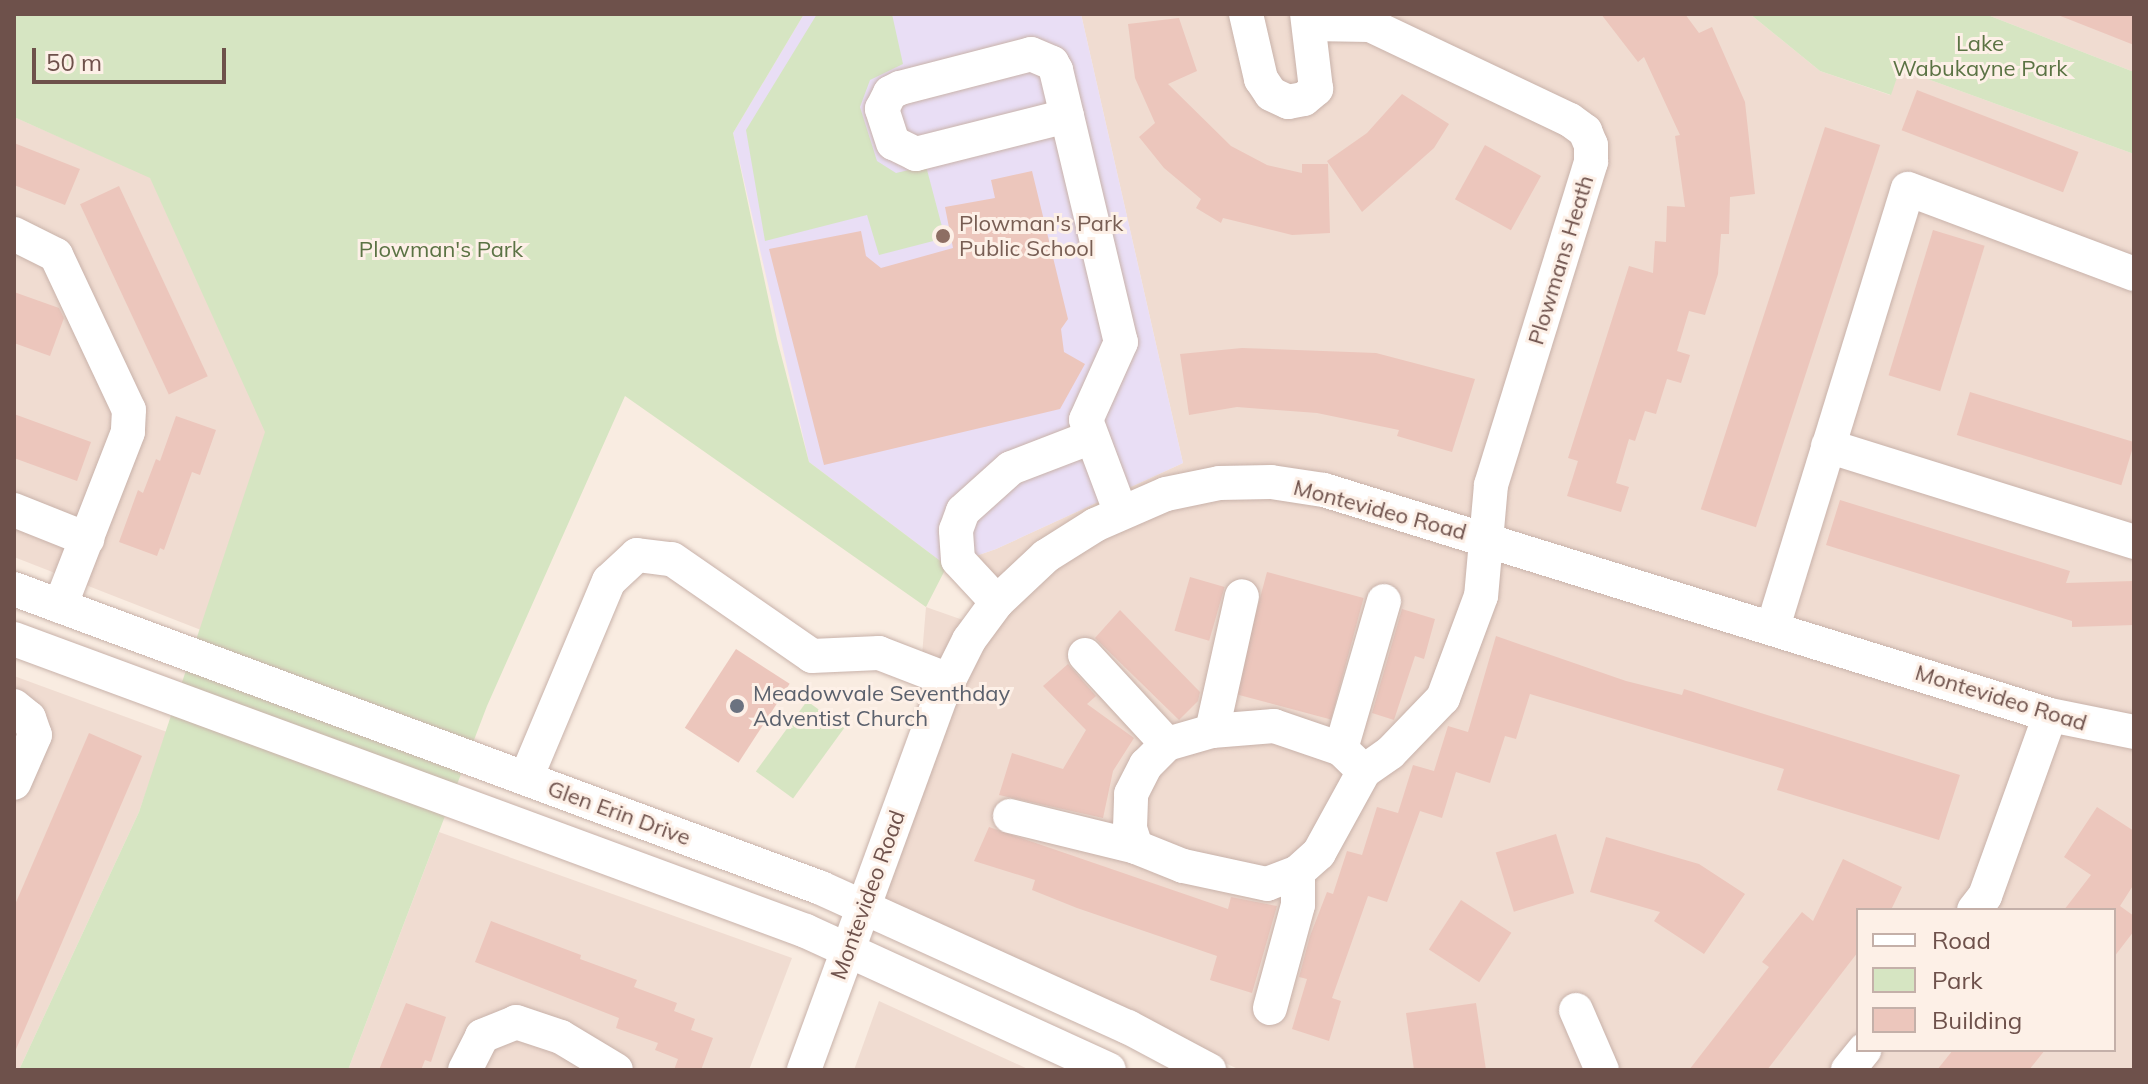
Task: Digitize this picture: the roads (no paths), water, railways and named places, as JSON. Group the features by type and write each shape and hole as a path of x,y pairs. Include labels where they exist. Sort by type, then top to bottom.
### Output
{"street":[{"name":"Plowmans Heath","path":"1246,14 1261,79 1271,94 1288,102 1304,99 1316,89 1309,19 1370,25 1570,120 1585,131 1591,145 1591,162 1491,485 1487,540"},
{"path":"1067,116 916,154 893,143 882,109 890,93 900,88 1039,54 1056,70 1067,116 1121,342 1089,405 1089,438 1121,513"},
{"path":"1773,627 1908,189 2134,274"},
{"path":"14,234 56,255 129,410 128,432 60,606"},
{"path":"997,602 958,560 956,530 963,511 1011,468 1089,438"},
{"path":"1828,446 2134,542"},
{"name":"Montevideo Road","path":"804,1070 949,680 969,640 997,602 1046,556 1121,513 1166,494 1219,483 1271,482 1324,490 2050,715 2134,732"},
{"path":"14,510 87,539"},
{"path":"1136,847 1130,828 1131,794 1146,765 1167,744 1212,731 1274,726 1352,760 1390,753 1443,698 1481,596 1487,540"},
{"path":"526,778 609,581 637,555 672,559 812,656 879,653 949,680"},
{"name":"Glen Erin Drive","path":"14,589 864,906 1209,1070"},
{"path":"1212,731 1242,596"},
{"path":"1010,816 1136,847 1183,866 1267,884 1298,872 1319,853 1352,760 1384,601"},
{"path":"14,639 848,948 1109,1070"},
{"path":"1085,655 1167,744"},
{"path":"14,706 29,718 35,735 14,783"},
{"path":"1976,908 1985,896 2050,715"},
{"path":"1270,1008 1298,905 1298,872"},
{"path":"1576,1010 1602,1070"},
{"path":"465,1070 482,1036 516,1022 561,1037 616,1070"},
{"path":"1848,1070 1862,1052"}],"place":[{"name":"Plowman's Park Public School","path":"943,236"},
{"name":"Meadowvale Seventhday Adventist Church","path":"737,706"}],"park label":[{"name":"Lake Wabukayne Park","path":"1980,56"},
{"name":"Plowman's Park","path":"441,250"}]}
